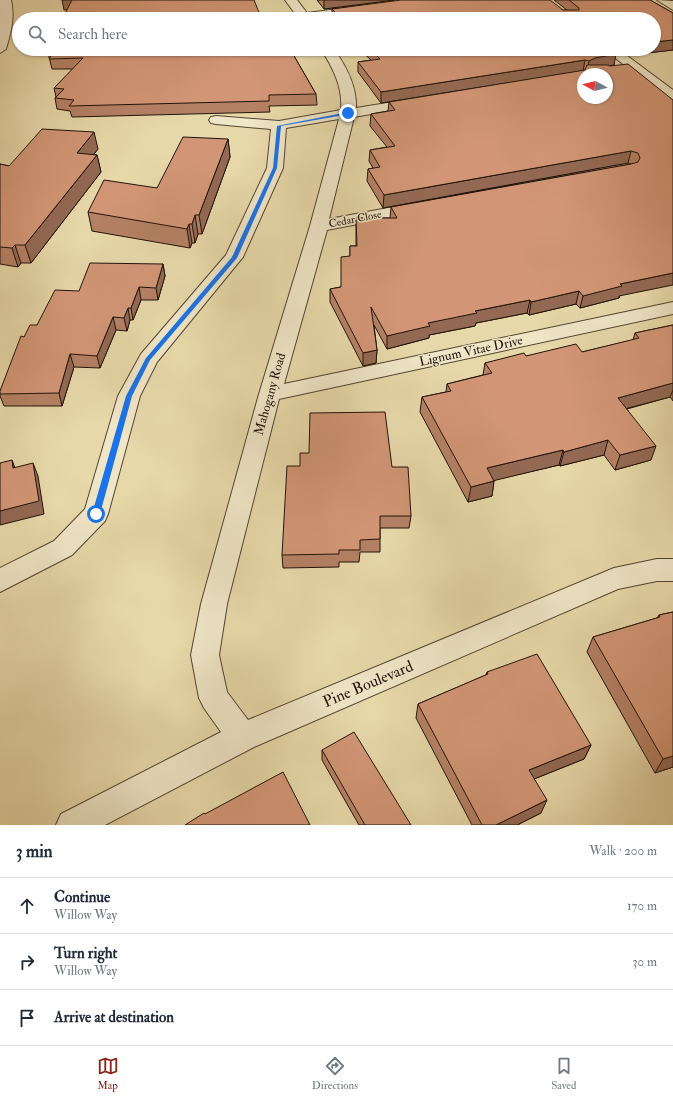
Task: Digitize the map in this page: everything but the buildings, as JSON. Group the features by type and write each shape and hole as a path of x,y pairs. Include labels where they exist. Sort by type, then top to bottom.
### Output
{"street":[{"path":"0,49 5,35 8,11 5,0"},
{"path":"291,0 300,12"},
{"path":"663,0 673,6"},
{"path":"345,12 372,8"},
{"name":"Mahogany Road","path":"243,737 214,698 205,655 214,604 270,394 319,226 348,113 350,99 347,85 333,56"},
{"path":"620,56 673,97"},
{"path":"614,71 635,67"},
{"path":"216,120 279,126 434,99"},
{"path":"0,581 63,548 96,514 129,396 148,359 234,258 275,168 279,126"},
{"name":"Cedar Close","path":"319,226 435,205"},
{"name":"Lignum Vitae Drive","path":"270,394 673,308"},
{"name":"Pine Boulevard","path":"72,825 243,737 614,579 657,570 673,570"}],"route":[{"path":"96,514 129,396 148,359 234,258 275,168 279,126 348,113"}]}
